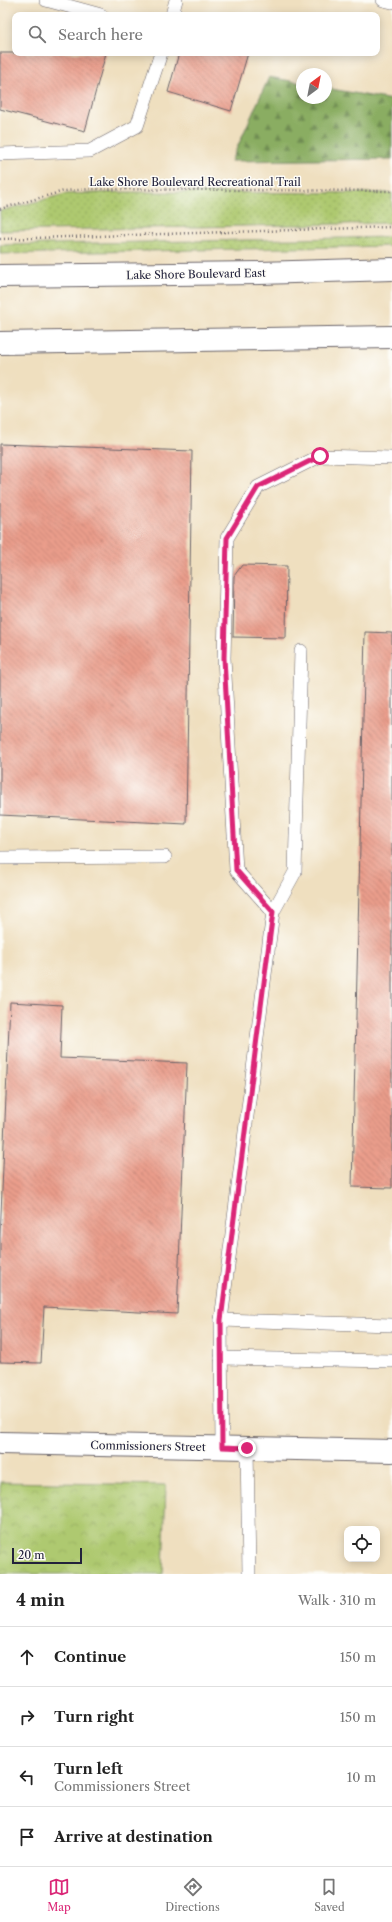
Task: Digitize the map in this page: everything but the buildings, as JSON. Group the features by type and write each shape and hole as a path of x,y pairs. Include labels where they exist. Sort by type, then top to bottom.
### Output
{"main road":[{"name":"Lake Shore Boulevard East","path":"0,276 260,273 392,269"},
{"path":"0,343 392,337"},
{"name":"Commissioners Street","path":"0,1443 392,1451"}],"lane":[{"path":"46,0 90,12"},
{"path":"173,12 176,0"},
{"path":"383,0 392,2"},
{"path":"0,154 90,151 137,126 160,56"},
{"path":"273,912 236,870 224,658 227,538 258,487 299,466 320,456 392,458"},
{"path":"222,1447 221,1320 273,912 295,872 301,651"},
{"path":"0,858 165,857"},
{"path":"221,1320 392,1325"},
{"path":"221,1358 392,1361"},
{"path":"247,1448 249,1574"}],"path":[{"name":"Lake Shore Boulevard Recreational Trail","path":"0,209 64,191 91,189 392,191"},
{"path":"0,239 392,227"}],"green space":[{"path":"269,77 296,82 296,104 332,104 332,89 392,100 392,159 231,161"},
{"path":"125,192 392,193 392,223 0,231 0,211 65,194"},
{"path":"392,237 392,246 0,254 0,245"},
{"path":"0,1482 166,1485 163,1574 0,1574"}],"route":[{"path":"247,1448 222,1447 221,1320 273,912 236,870 224,658 227,538 258,487 320,456"}]}
